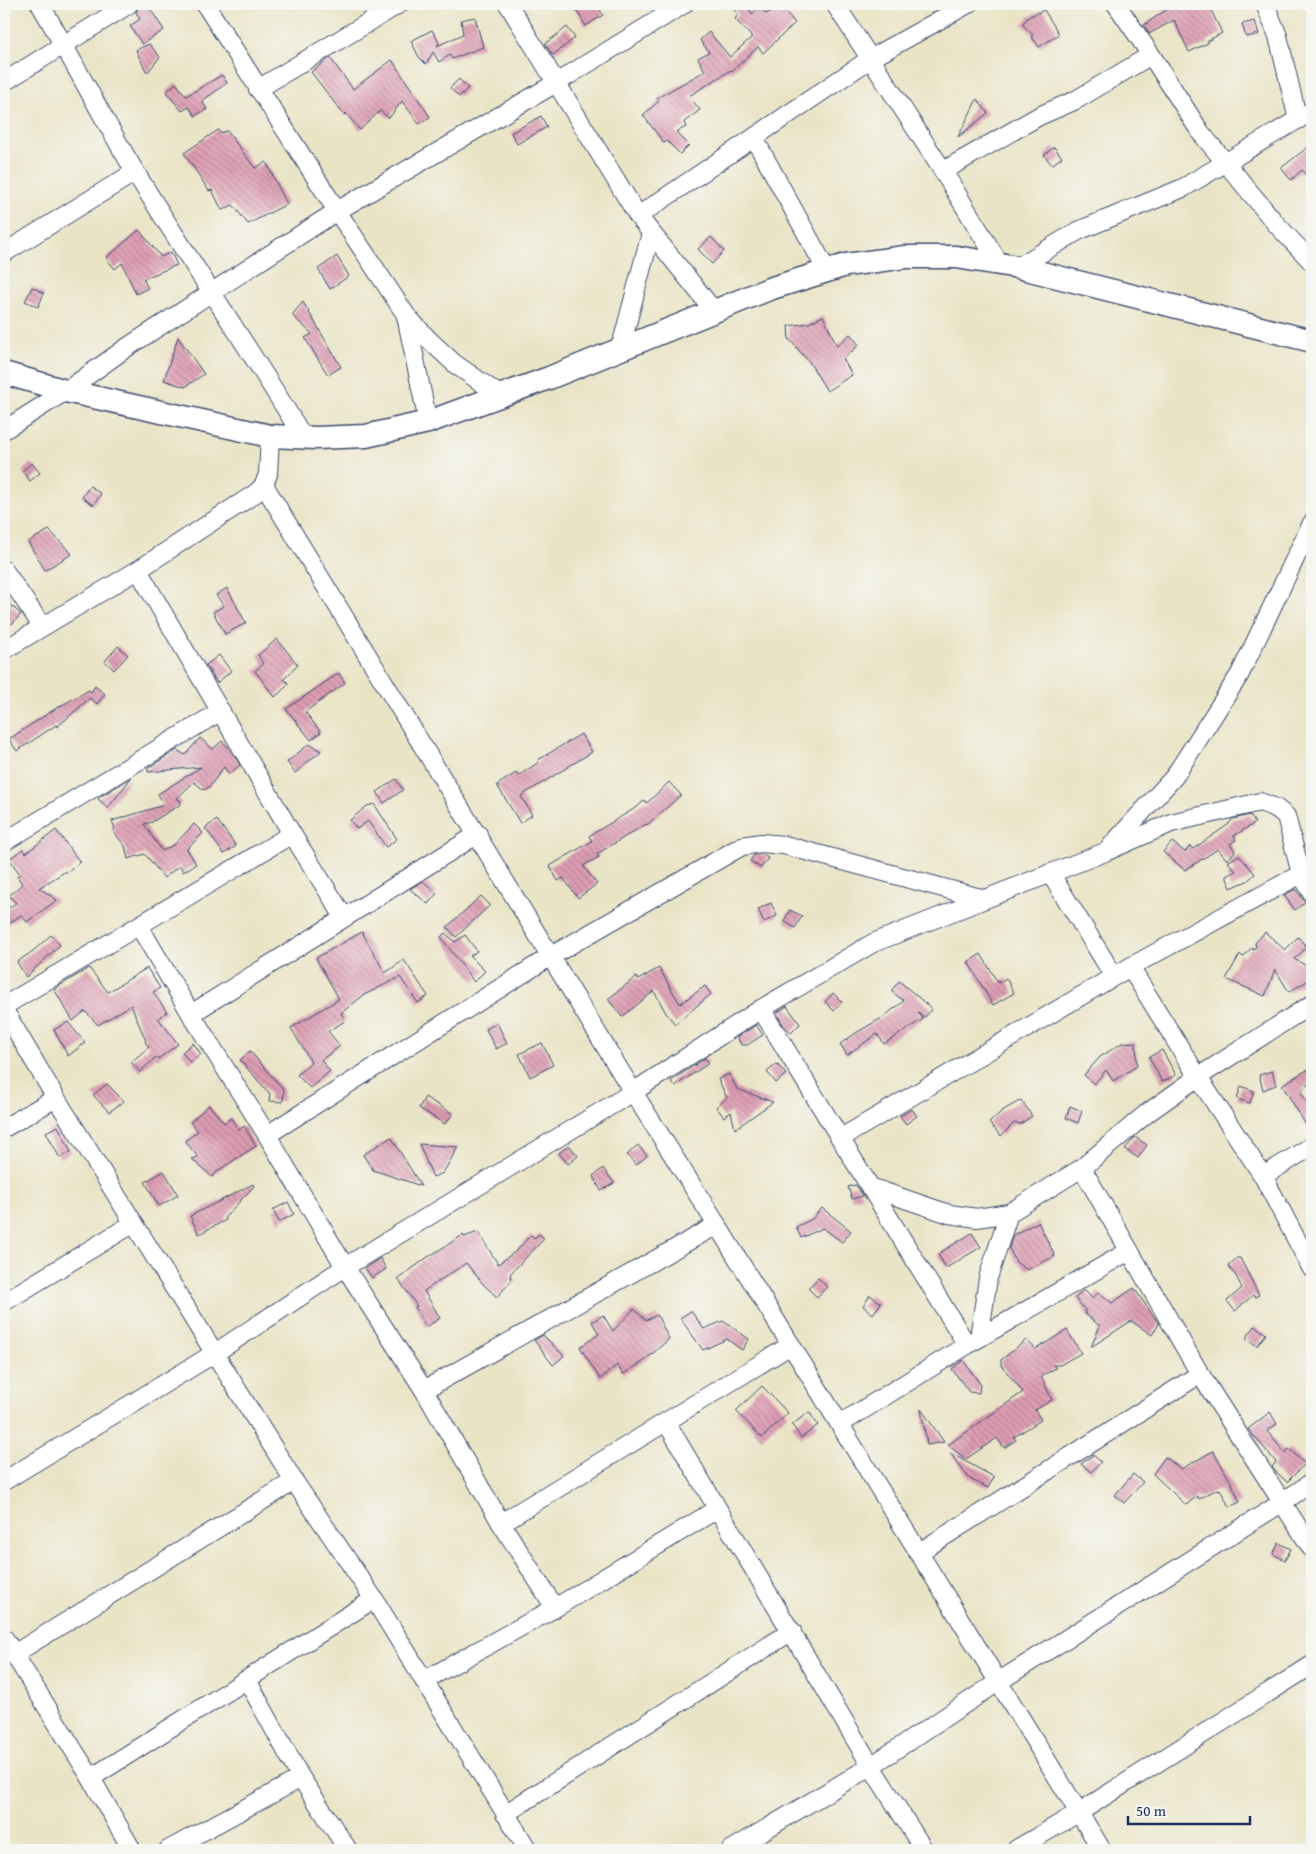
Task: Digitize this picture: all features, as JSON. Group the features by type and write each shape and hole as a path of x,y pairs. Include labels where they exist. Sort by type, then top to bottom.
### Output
{"main road":[{"path":"4,373 66,391 270,436 366,436 428,422 501,396 769,289 846,265 905,257 956,257 1009,265 1312,341"}],"street":[{"path":"40,4 135,172 210,292 268,378 302,437"},
{"path":"4,82 129,4"},
{"path":"206,4 258,89 406,315 428,340 455,364 501,396"},
{"path":"258,89 399,4"},
{"path":"508,4 638,216 714,311"},
{"path":"4,430 66,391 210,292 337,211 556,83 684,4"},
{"path":"835,4 943,171 1009,265 1078,231 1183,188 1305,115 1278,36 1264,4"},
{"path":"638,216 870,60 968,4"},
{"path":"1116,4 1201,133 1277,225 1312,262"},
{"path":"943,171 1039,116 1076,100 1151,55"},
{"path":"754,138 827,271"},
{"path":"4,253 135,172"},
{"path":"620,350 651,234"},
{"path":"406,315 428,422"},
{"path":"4,650 138,570 256,493 264,484 268,474 270,436"},
{"path":"264,484 633,1092 1102,1850"},
{"path":"1105,852 1174,776 1240,674 1312,523"},
{"path":"4,570 42,626"},
{"path":"138,570 292,834 344,917"},
{"path":"4,842 221,710"},
{"path":"4,1482 215,1353 345,1267 633,1092 761,1009 873,943 1105,852 1171,823 1260,802 1276,808 1286,816 1307,873 1312,893"},
{"path":"4,1006 292,834"},
{"path":"191,1014 478,834"},
{"path":"267,1135 551,956 742,846 761,843 784,845 984,899"},
{"path":"1050,873 1114,976"},
{"path":"840,1138 1114,976 1307,873"},
{"path":"139,926 345,1267 424,1390 501,1523 555,1608"},
{"path":"1130,967 1198,1077 1263,1176 1312,1269"},
{"path":"870,1187 949,1214 977,1218 1009,1213 1082,1168 1146,1114 1198,1077 1312,1004"},
{"path":"761,1009 870,1187 973,1341"},
{"path":"4,1010 56,1098 294,1481 374,1599 528,1850"},
{"path":"4,1128 56,1098"},
{"path":"1263,1176 1312,1146"},
{"path":"1082,1168 1200,1374 1312,1549"},
{"path":"973,1341 988,1278 1009,1213"},
{"path":"4,1302 134,1223"},
{"path":"424,1390 717,1225"},
{"path":"840,1424 973,1341 1129,1251"},
{"path":"501,1523 791,1345"},
{"path":"918,1553 1200,1374"},
{"path":"666,1422 871,1766 924,1850"},
{"path":"14,1654 294,1481"},
{"path":"731,1850 871,1766 998,1682 1312,1482"},
{"path":"425,1680 555,1608 717,1509"},
{"path":"91,1778 374,1599"},
{"path":"505,1814 792,1631"},
{"path":"4,1638 91,1778 132,1850"},
{"path":"1015,1850 1078,1813 1312,1666"},
{"path":"247,1680 301,1778 348,1850"},
{"path":"168,1850 301,1778"}],"building":[{"path":"140,4 147,4 164,30 142,44 130,26 140,19 136,12"},
{"path":"572,4 596,4 603,15 586,26"},
{"path":"732,4 746,4 752,14 760,7 766,14 780,6 795,23 763,53 758,47 732,71 689,96 700,110 684,122 686,127 676,132 689,145 680,154 667,141 664,143 643,115 659,101 657,98 705,71 698,58 709,52 700,40 709,32 730,57 752,37 735,19 738,15"},
{"path":"1175,4 1208,4 1222,33 1207,41 1208,43 1189,52 1174,20 1149,34 1144,25"},
{"path":"1044,10 1059,34 1039,47 1031,36 1033,35 1022,24 1030,16"},
{"path":"475,17 483,47 452,59 450,55 439,62 433,52 426,64 419,57 411,41 432,30 439,43 437,46 463,34 461,20"},
{"path":"1255,21 1259,34 1246,37 1242,24"},
{"path":"567,27 575,38 553,55 545,44"},
{"path":"149,44 160,57 147,73 136,50"},
{"path":"330,58 353,89 392,60 430,117 419,124 402,101 389,118 380,111 360,130 346,113 344,115 311,72"},
{"path":"222,75 227,83 202,101 207,109 195,116 189,107 182,111 166,92 176,83 186,96"},
{"path":"459,79 468,88 459,97 450,88"},
{"path":"977,99 988,113 958,137"},
{"path":"541,116 547,127 517,144 511,133"},
{"path":"218,130 220,133 227,131 255,168 266,162 287,204 248,224 233,205 222,210 212,190 209,191 184,153"},
{"path":"1312,144 1312,184 1302,170 1291,180 1281,168"},
{"path":"1054,147 1062,157 1052,165 1044,155"},
{"path":"139,230 161,257 171,252 177,265 143,279 148,288 136,294 122,263 115,269 106,258"},
{"path":"711,237 724,251 712,264 698,249"},
{"path":"337,256 349,276 330,289 318,269"},
{"path":"32,287 44,293 38,307 25,301"},
{"path":"303,302 341,367 328,375 305,338 312,334 292,315"},
{"path":"823,316 837,346 850,334 859,345 843,359 852,375 827,391 810,363 789,339 788,326 809,323"},
{"path":"178,337 204,374 185,387 164,380"},
{"path":"32,463 40,473 30,481 22,471"},
{"path":"90,486 101,494 93,505 82,497"},
{"path":"49,530 72,554 45,570 28,542"},
{"path":"227,588 246,623 225,634 213,612 224,606 216,595"},
{"path":"9,604 21,614 12,624 4,616 4,610"},
{"path":"277,639 298,665 284,679 289,684 275,697 255,671 263,664 258,655"},
{"path":"118,646 128,655 114,670 105,661"},
{"path":"219,655 231,671 217,683 206,665"},
{"path":"339,673 345,683 305,712 321,732 311,740 286,709"},
{"path":"95,686 105,694 97,704 90,698 57,727 56,725 17,751 9,739 55,709 89,690 91,692"},
{"path":"581,734 592,752 521,796 532,815 520,823 497,785 516,773 518,776 539,762 538,760"},
{"path":"200,738 213,749 222,741 230,749 240,765 229,774 224,767 210,786 204,790 194,782 176,799 180,800 181,804 152,822 144,824 162,851 175,844 194,824 203,833 187,849 196,864 183,872 180,865 164,878 145,854 128,859 125,846 113,831 115,829 112,821 164,805 158,794 201,767 148,772 148,768 177,750 185,755"},
{"path":"309,744 321,751 295,773 287,762"},
{"path":"131,778 108,808 98,799 101,796"},
{"path":"396,779 403,790 384,803 377,792"},
{"path":"669,782 681,795 647,825 597,854 599,857 583,866 597,884 578,898 563,878 558,881 550,866 592,841 589,836 637,807 645,800 647,803"},
{"path":"374,804 397,839 386,847 368,821 357,829 350,820 367,806"},
{"path":"1250,815 1255,823 1234,836 1236,840 1230,844 1235,851 1227,860 1218,849 1185,870 1163,852 1172,842 1185,852 1190,846 1193,849 1229,824 1233,819"},
{"path":"217,820 236,846 224,854 205,828"},
{"path":"56,830 80,862 67,873 66,871 39,888 57,900 27,922 21,915 4,927 4,911 16,903 9,896 22,884 17,876 20,874 9,859 23,849 26,853"},
{"path":"761,854 768,858 761,868 750,861 754,855"},
{"path":"1239,855 1255,874 1247,881 1231,888 1226,876 1236,871 1228,862"},
{"path":"423,881 437,893 428,904 410,889"},
{"path":"1296,889 1305,902 1295,910 1284,895"},
{"path":"481,896 490,905 456,937 447,927"},
{"path":"771,903 777,916 764,922 758,909"},
{"path":"790,910 802,916 795,928 784,921"},
{"path":"362,932 385,973 404,960 428,996 418,1003 400,977 364,995 341,1013 345,1021 328,1031 340,1046 321,1060 330,1071 310,1088 297,1075 311,1062 291,1028 339,999 316,958"},
{"path":"1265,932 1285,950 1298,937 1307,947 1294,959 1312,969 1312,978 1289,992 1275,969 1265,996 1226,979 1240,954 1243,957 1252,947 1253,949 1256,947 1255,943"},
{"path":"445,933 455,942 465,935 477,951 470,956 485,971 474,982 441,937"},
{"path":"51,935 60,945 26,977 17,962"},
{"path":"981,954 998,983 1006,978 1014,993 993,1005 968,962"},
{"path":"89,968 108,992 147,968 160,988 153,992 167,1012 158,1018 178,1044 158,1059 156,1057 140,1072 131,1062 149,1047 145,1042 131,1005 98,1025 85,1011 73,1021 54,989"},
{"path":"659,968 680,1004 705,986 711,994 675,1024 666,1013 654,991 622,1017 608,999 636,977 638,980"},
{"path":"899,981 932,1009 925,1017 918,1012 923,1019 884,1044 877,1034 847,1055 840,1044 882,1018 904,1001 891,991"},
{"path":"833,993 842,1002 834,1011 825,1002"},
{"path":"787,1006 800,1024 791,1033 776,1013"},
{"path":"68,1022 85,1043 68,1056 54,1030"},
{"path":"497,1023 507,1043 496,1049 486,1029"},
{"path":"756,1025 763,1035 747,1045 741,1045 737,1037"},
{"path":"1136,1042 1137,1066 1113,1081 1106,1070 1094,1084 1084,1075 1100,1057 1122,1043"},
{"path":"193,1043 201,1054 190,1063 182,1052"},
{"path":"542,1043 553,1065 530,1077 519,1054"},
{"path":"1162,1050 1176,1075 1162,1082 1149,1057"},
{"path":"250,1051 284,1090 283,1102 269,1101 270,1094 240,1060"},
{"path":"705,1058 709,1063 675,1086 671,1081"},
{"path":"777,1064 786,1074 776,1083 767,1072"},
{"path":"1312,1067 1312,1079 1301,1092 1312,1111 1312,1135 1282,1085"},
{"path":"1272,1071 1276,1085 1263,1090 1259,1075"},
{"path":"729,1074 737,1089 773,1102 735,1129 731,1112 724,1117 716,1107 727,1098 718,1079"},
{"path":"107,1084 124,1101 109,1112 93,1095"},
{"path":"1241,1086 1254,1091 1250,1103 1237,1099"},
{"path":"425,1097 453,1114 445,1124 419,1108"},
{"path":"1021,1100 1032,1116 1020,1124 1014,1123 1001,1136 989,1123 1002,1111"},
{"path":"209,1105 224,1123 231,1118 239,1130 244,1126 256,1146 219,1170 212,1177 192,1159 198,1157 185,1141 198,1131 190,1122"},
{"path":"1070,1106 1082,1111 1078,1123 1066,1118"},
{"path":"912,1109 917,1116 906,1124 900,1116"},
{"path":"58,1126 71,1152 60,1158 46,1132"},
{"path":"391,1137 421,1186 373,1170 363,1155"},
{"path":"1135,1137 1147,1145 1138,1158 1125,1149"},
{"path":"419,1144 458,1147 443,1173 433,1177"},
{"path":"569,1145 578,1156 568,1164 559,1153"},
{"path":"638,1145 647,1156 636,1165 627,1155"},
{"path":"603,1168 614,1183 601,1191 593,1176"},
{"path":"164,1171 178,1195 159,1206 145,1182"},
{"path":"253,1184 254,1186 225,1217 226,1220 199,1234 190,1216"},
{"path":"856,1185 863,1196 852,1199 848,1187"},
{"path":"288,1202 294,1214 279,1222 273,1210"},
{"path":"822,1208 851,1231 842,1242 823,1228 801,1238 796,1227 812,1219"},
{"path":"1038,1222 1055,1256 1027,1270 1016,1262 1009,1248 1013,1235"},
{"path":"478,1232 498,1264 516,1251 531,1235 534,1238 540,1234 544,1239 510,1274 512,1280 497,1297 484,1285 466,1263 424,1291 440,1318 426,1327 415,1307 417,1306 398,1279 463,1235 464,1237"},
{"path":"972,1233 981,1247 946,1268 938,1254"},
{"path":"380,1258 386,1269 372,1278 365,1268"},
{"path":"1237,1258 1240,1258 1259,1295 1255,1297 1253,1295 1235,1311 1227,1301 1242,1288 1228,1266"},
{"path":"818,1278 827,1287 817,1297 808,1288"},
{"path":"1134,1288 1159,1324 1152,1335 1131,1321 1091,1347 1100,1326 1085,1314 1085,1310 1075,1298 1084,1290 1093,1299 1098,1292 1112,1303"},
{"path":"870,1295 881,1303 873,1314 863,1306"},
{"path":"634,1309 646,1320 657,1315 669,1339 643,1362 623,1374 617,1365 600,1379 580,1347 599,1334 592,1322 603,1315 613,1331"},
{"path":"691,1311 704,1329 723,1321 749,1339 742,1350 727,1339 703,1350 680,1318"},
{"path":"1255,1326 1266,1334 1257,1346 1246,1338"},
{"path":"1067,1330 1081,1353 1060,1365 1053,1365 1056,1368 1041,1376 1052,1400 1035,1410 1041,1420 1014,1437 1016,1440 1004,1448 997,1438 966,1459 948,1445 1023,1392 1001,1365 1001,1360 1026,1340 1036,1349"},
{"path":"543,1335 564,1356 553,1365 534,1340"},
{"path":"963,1360 980,1384 979,1393 969,1392 952,1369"},
{"path":"762,1386 788,1413 762,1438 736,1411"},
{"path":"921,1409 944,1442 927,1445"},
{"path":"809,1412 818,1425 801,1438 792,1425"},
{"path":"1270,1412 1277,1424 1267,1431 1285,1453 1289,1449 1305,1464 1287,1482 1272,1467 1276,1462 1248,1429"},
{"path":"1213,1451 1240,1502 1229,1507 1220,1489 1199,1499 1197,1496 1186,1505 1153,1474 1165,1457 1181,1469"},
{"path":"950,1453 994,1477 988,1488 970,1479"},
{"path":"1093,1455 1101,1462 1091,1472 1081,1464"},
{"path":"1133,1474 1143,1482 1124,1503 1115,1495"},
{"path":"1279,1543 1291,1549 1285,1560 1273,1554"}]}
